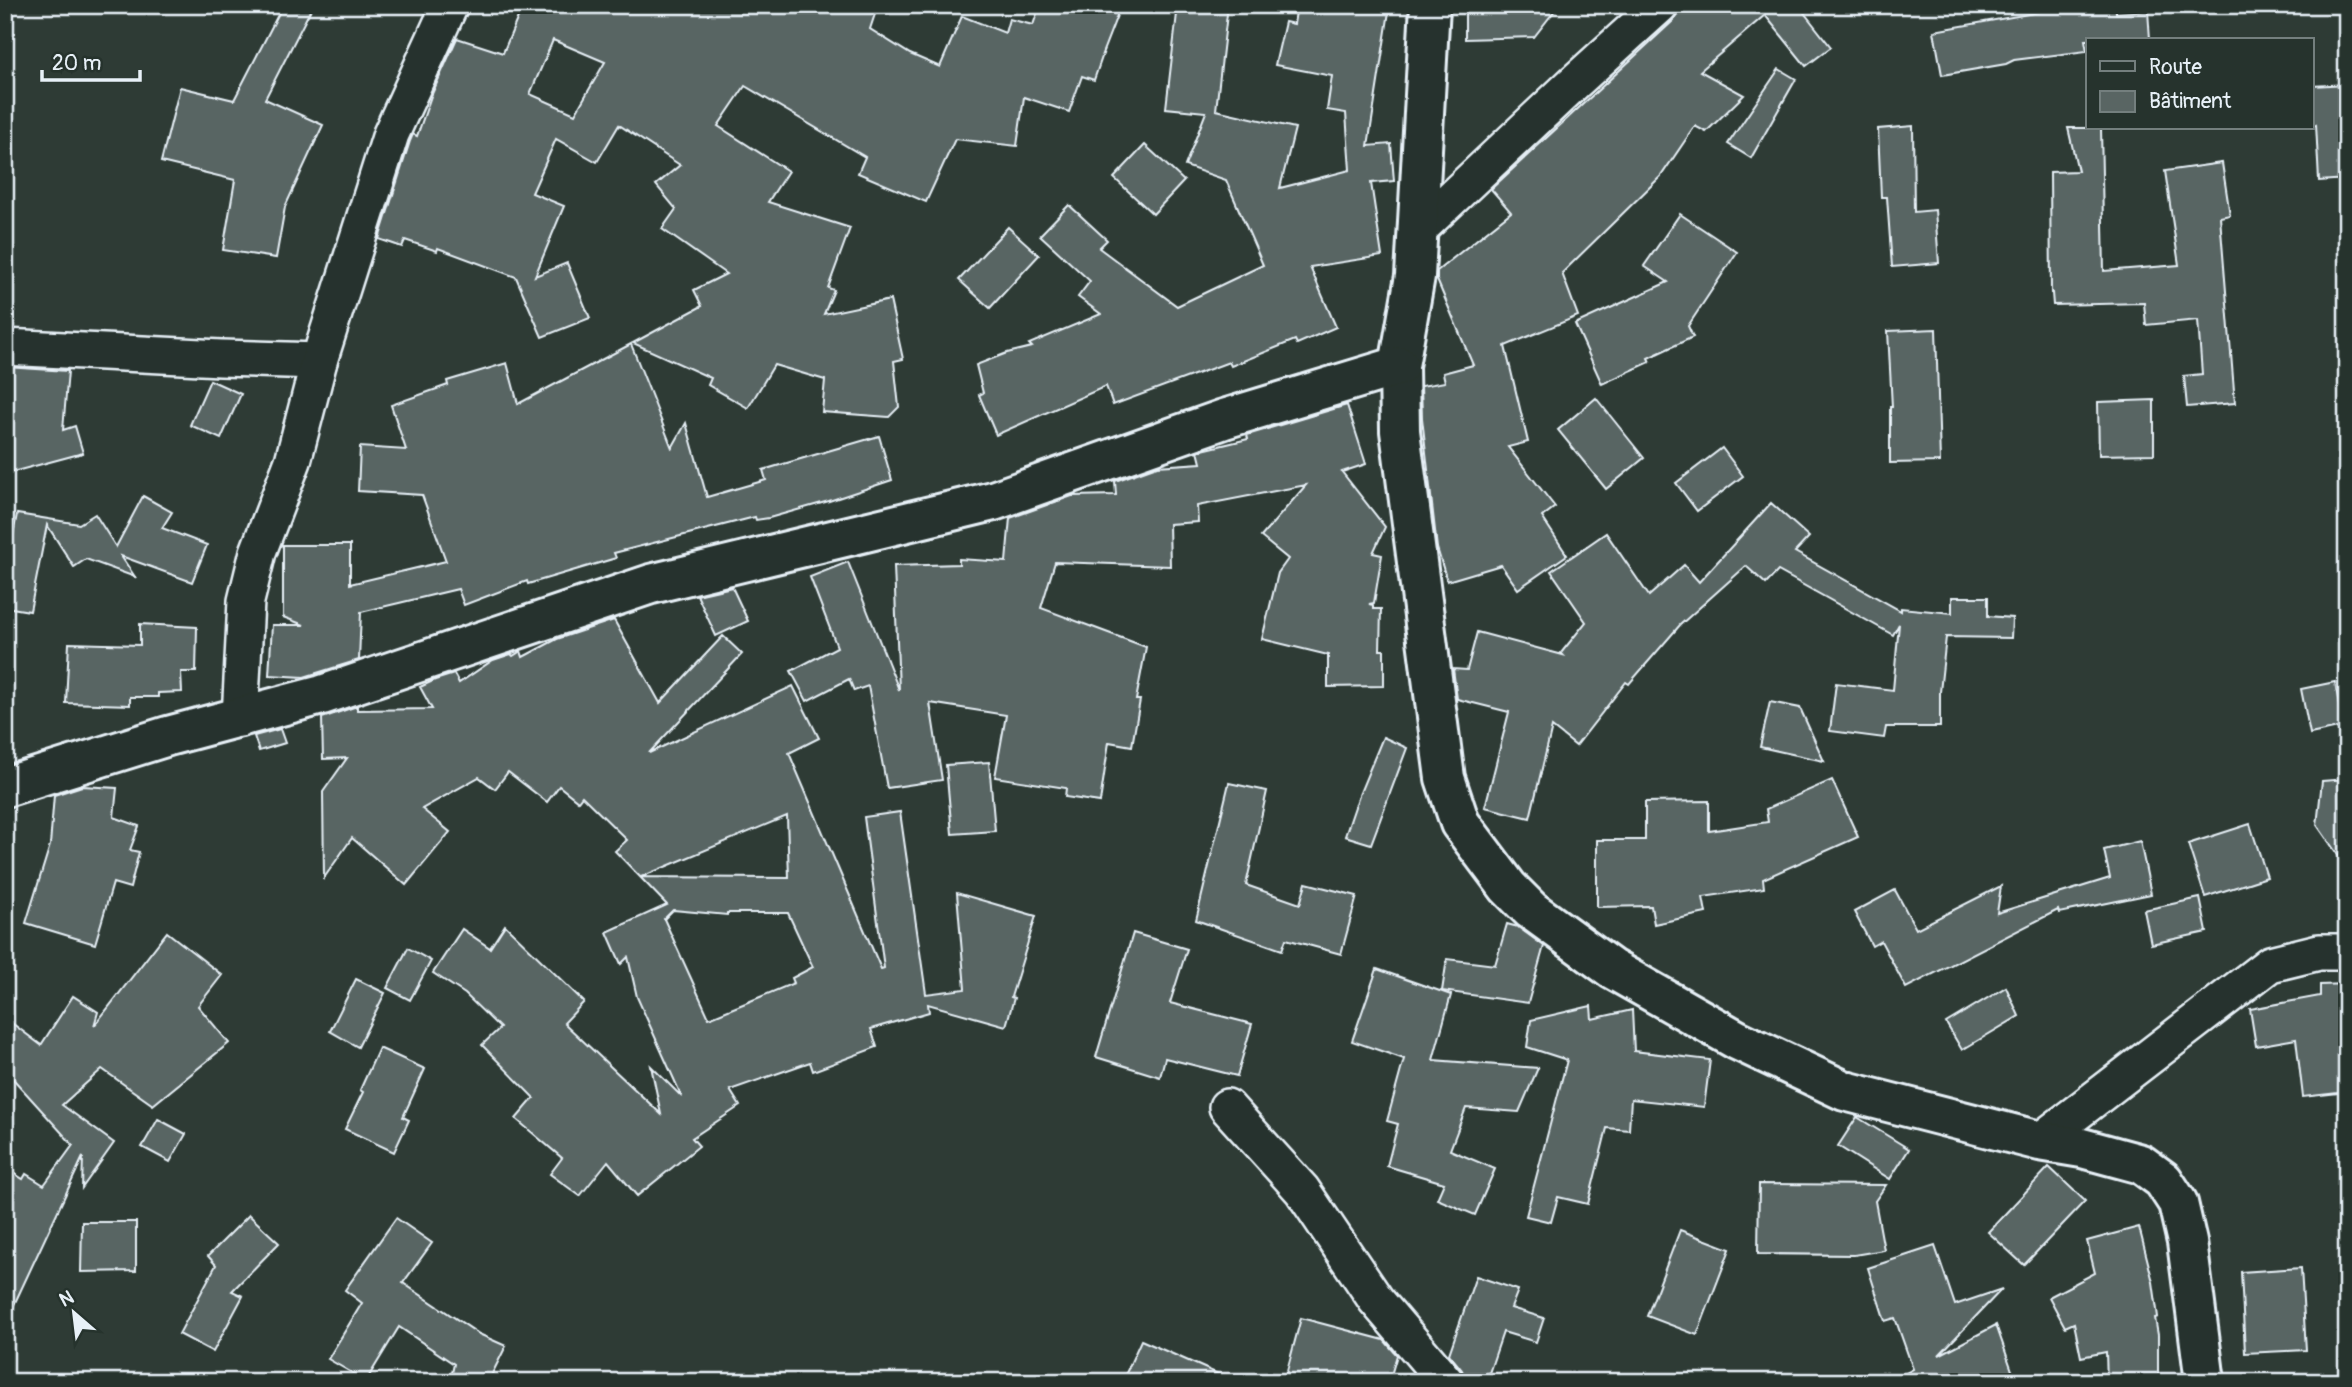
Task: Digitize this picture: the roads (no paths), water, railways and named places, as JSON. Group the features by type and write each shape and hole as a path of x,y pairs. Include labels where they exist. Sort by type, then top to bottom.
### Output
{"street":[{"path":"240,719 246,601 258,552 293,461 319,361 391,134 450,5"},
{"path":"1430,5 1415,276 1399,366 1401,443 1445,778 1460,823 1508,887 1531,910 1612,969 1737,1040 1845,1091 2141,1164 2163,1180 2178,1203 2187,1242 2205,1382"},
{"path":"1417,231 1660,5"},
{"path":"5,347 319,361"},
{"path":"5,787 168,736 240,719 321,695 651,584 993,501 1224,419 1399,366"},
{"path":"2040,1141 2270,964 2319,952 2347,952"},
{"path":"1227,1107 1303,1190 1376,1300 1446,1382"}]}
